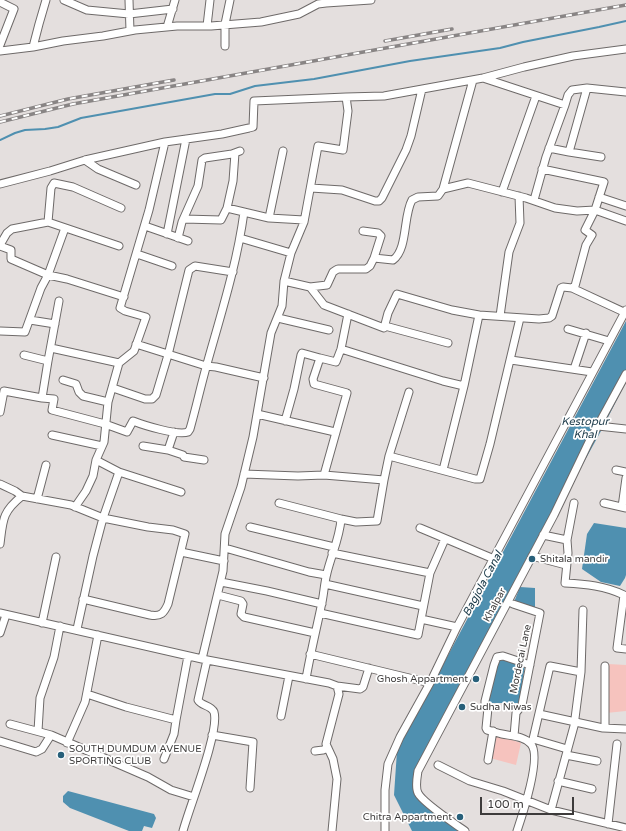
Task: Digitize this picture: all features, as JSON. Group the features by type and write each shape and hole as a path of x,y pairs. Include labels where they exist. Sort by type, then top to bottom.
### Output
{"street":[{"path":"34,47 46,0"},
{"path":"64,0 87,10 130,14 173,9"},
{"path":"130,0 130,31"},
{"path":"167,27 175,0"},
{"path":"207,26 210,0"},
{"path":"225,46 225,24 230,0"},
{"path":"316,0 326,3"},
{"path":"0,51 34,47 130,31 167,27 261,22 299,14 318,4 372,0"},
{"path":"0,2 14,8 0,45"},
{"path":"0,184 85,160 165,142 238,131 253,127 254,101 384,96 483,78 573,56 626,49"},
{"path":"483,78 564,105"},
{"path":"374,258 393,260 396,258 400,250 412,200 418,197 438,196 443,189 473,80"},
{"path":"534,200 549,148 570,92 572,90 587,88 625,90"},
{"path":"569,152 587,88"},
{"path":"311,188 342,190 379,201 382,198 406,150 411,136 422,89"},
{"path":"502,192 536,96"},
{"path":"183,831 210,747 214,721 213,711 211,708 200,704 198,700 204,659 221,582 224,561 225,534 241,487 257,414 271,333 282,306 284,281 291,253 304,220 318,146 343,150 348,111 346,97"},
{"path":"167,234 186,139"},
{"path":"75,507 93,476 96,460 104,442 108,402 120,363 134,351 146,317 120,308 150,210 165,142"},
{"path":"549,148 600,157"},
{"path":"178,238 184,219 198,186 202,160 205,158 238,152 227,208 221,220 184,219"},
{"path":"270,218 282,152"},
{"path":"85,160 98,169 136,185"},
{"path":"542,169 604,182 585,230 592,234 586,246 575,286 572,288"},
{"path":"48,222 51,188 54,183 73,187 121,208"},
{"path":"443,189 468,184 534,200 555,208 577,211 594,210 626,221"},
{"path":"500,316 509,252 520,223 519,196"},
{"path":"599,197 626,206"},
{"path":"227,208 270,218 304,220"},
{"path":"0,412 4,391 54,399 52,410 105,424 127,432 133,421 184,434 188,432 233,272 244,212"},
{"path":"118,246 48,222 12,229 7,233 0,245 10,249 12,253 11,259 48,275 67,279 124,297"},
{"path":"144,226 188,241"},
{"path":"1,331 25,332 65,228"},
{"path":"284,281 310,287 327,285 333,272 338,269 363,270 368,268 374,258 381,236 378,233 363,231"},
{"path":"240,238 291,253"},
{"path":"137,254 172,266"},
{"path":"113,388 145,399 152,399 156,395 168,355 189,270 195,266 233,272"},
{"path":"310,287 324,305 384,328 385,326 448,342"},
{"path":"385,326 388,313 397,294 452,310 479,315 520,318 549,318 552,316 558,293 563,287 572,288 625,312 457,627 430,683 400,737 388,764 385,790 385,831"},
{"path":"42,398 59,301"},
{"path":"285,421 302,353 336,362 341,349 348,314"},
{"path":"443,470 464,386 479,315"},
{"path":"278,318 329,330"},
{"path":"389,456 475,479 480,479 490,444 520,318"},
{"path":"30,320 55,324"},
{"path":"568,329 586,333 609,341"},
{"path":"574,369 586,333"},
{"path":"136,344 206,366 264,378"},
{"path":"51,348 120,363"},
{"path":"341,349 443,381 464,386"},
{"path":"24,355 48,361"},
{"path":"320,358 313,379 314,384 347,393 324,475"},
{"path":"510,360 592,372"},
{"name":"Khalpar","path":"465,831 424,801 417,792 416,782 418,771 532,556 626,374"},
{"path":"63,380 76,384 79,392 83,396 108,402"},
{"path":"279,503 341,520 356,522 377,521 389,456 409,392"},
{"path":"257,414 335,432"},
{"path":"598,426 626,429"},
{"path":"168,450 174,432"},
{"path":"52,435 102,446"},
{"path":"144,446 168,450 183,455 184,457 204,460"},
{"path":"96,460 118,472 181,492"},
{"path":"38,499 46,465"},
{"path":"616,470 626,472"},
{"path":"76,629 103,518 118,472"},
{"path":"244,474 298,476 324,475 384,480"},
{"path":"604,503 624,508 626,478"},
{"path":"0,484 22,496 75,507 103,518 172,530 185,534 168,604 166,610 161,615 150,615 83,599"},
{"path":"0,544 5,516 10,506 22,496"},
{"path":"574,503 567,540 568,553 565,583 600,586 624,594 618,648 626,649"},
{"path":"306,679 310,654 322,604 326,575 340,532 341,520"},
{"path":"250,527 333,550 430,573"},
{"path":"420,528 494,559"},
{"path":"543,535 567,540"},
{"path":"320,614 418,635 430,573 445,539"},
{"path":"225,548 309,572 326,575"},
{"path":"181,552 224,561"},
{"path":"532,556 566,565"},
{"path":"42,623 56,557"},
{"path":"221,582 322,604"},
{"path":"325,584 424,606"},
{"path":"218,595 241,601 243,604 241,614 244,616 315,633"},
{"name":"Mordecai Lane","path":"513,604 540,613 522,705 516,713 514,736"},
{"path":"551,810 575,722 581,672 582,610"},
{"path":"0,633 3,614 76,629 188,656 329,683 337,686 360,689 363,687 368,668"},
{"path":"421,619 457,627"},
{"path":"38,731 40,698 54,657 60,626"},
{"path":"67,743 85,702 98,635"},
{"path":"310,654 430,683"},
{"path":"164,759 174,734 188,656"},
{"path":"517,831 532,779 533,750 531,744 514,736 487,730 488,708 484,704 484,701 496,659 503,656 530,665"},
{"path":"581,672 550,666 533,739 597,762"},
{"path":"605,666 606,728"},
{"path":"281,716 290,676"},
{"path":"332,831 337,779 336,768 326,744 339,694 337,686"},
{"path":"87,694 126,707 176,720"},
{"path":"539,714 606,728 626,729"},
{"path":"10,724 50,735 148,777 171,790 194,797"},
{"path":"488,760 493,731"},
{"path":"0,742 36,752 42,748 50,735"},
{"path":"212,735 253,742 250,788"},
{"path":"608,824 617,744"},
{"path":"315,751 328,748"},
{"path":"438,765 470,781 527,800 551,810 626,828"},
{"path":"558,782 592,789"}],"shaded area":[{"path":"608,664 626,665 626,711 606,713"},
{"path":"495,734 521,743 516,765 490,758"}],"water":[{"name":"Kestopur Khal","path":"626,321 626,382 601,431 415,770 415,791 461,831 412,831 394,795 397,751"},
{"path":"594,523 626,528 626,575 620,586 601,582 582,569 587,534"},
{"path":"520,587 535,588 535,609 514,602"},
{"path":"497,658 525,666 519,703 486,703"},
{"path":"68,791 154,814 156,818 152,828 144,826 142,831 129,831 70,808 63,802 63,796"}],"waterway":[{"path":"0,140 25,130 58,127 81,118 215,94 230,94 255,86 314,79 410,61 500,48 626,21"}],"railway":[{"path":"0,122 73,104 626,5"},
{"path":"385,41 452,29"},
{"path":"0,116 68,99 174,80"}],"place":[{"name":"Shitala mandir","path":"532,559"},
{"name":"Ghosh Appartment","path":"476,679"},
{"name":"Sudha Niwas","path":"462,707"},
{"name":"SOUTH DUMDUM AVENUE SPORTING CLUB","path":"61,755"},
{"name":"Chitra Appartment","path":"460,817"}],"water label":[{"name":"Bagjola Canal","path":"483,584"}]}
